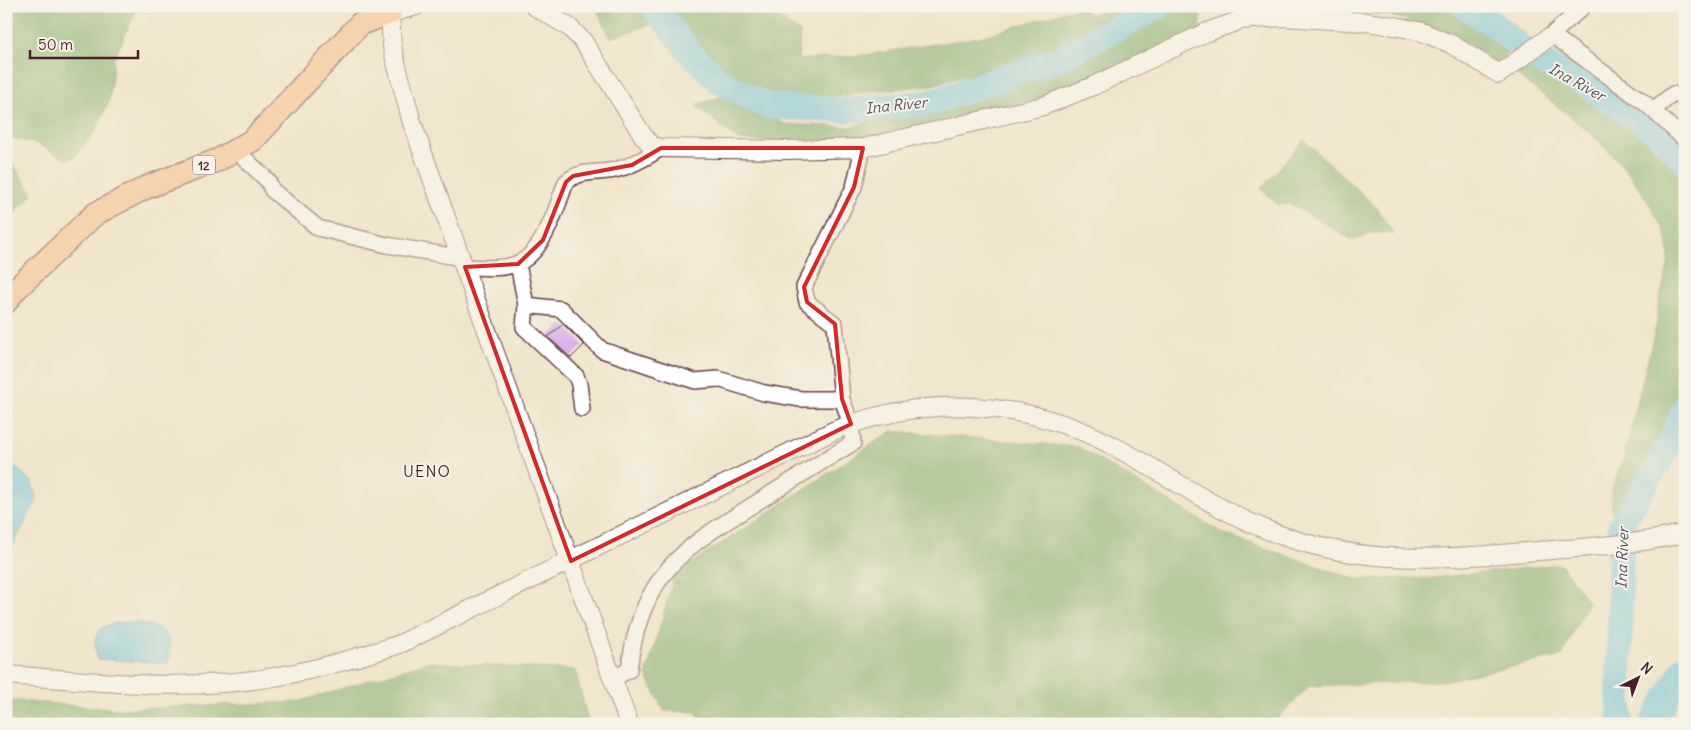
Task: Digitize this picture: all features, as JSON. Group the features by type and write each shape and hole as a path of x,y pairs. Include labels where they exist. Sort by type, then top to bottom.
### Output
{"main road":[{"name":"12","path":"6,302 15,290 95,214 146,187 218,160 253,140 360,24 390,10"}],"street":[{"path":"416,6 390,10 392,47 412,123 629,724"},
{"path":"534,6 569,27 583,41 644,137 652,146 660,148 786,150 863,148 1044,106 1093,86 1207,32 1241,20 1282,17 1366,22 1395,26 1422,32 1451,44 1499,74 1550,37 1584,6"},
{"path":"1550,37 1588,59 1653,110 1685,140"},
{"path":"1653,110 1673,94 1685,97"},
{"path":"236,150 268,181 272,190 318,228 464,263 498,268 518,264 543,240 566,182 573,176 582,172 612,170 632,165 660,148"},
{"path":"613,679 628,670 633,640 645,606 661,578 682,554 723,524 853,443 852,424 842,399 835,324 807,302 804,287 854,187 863,148"},
{"path":"518,264 526,305 524,327 576,376 579,384 582,409"},
{"path":"526,305 561,309 602,350 695,381 718,378 764,393 801,399 842,399"},
{"path":"6,675 208,684 268,678 336,664 400,644 852,424 904,410 939,406 1009,409 1039,416 1078,429 1118,448 1195,495 1240,518 1283,536 1361,555 1429,560 1592,547 1685,533"}],"highlighted area":[{"path":"661,148 863,148 854,187 804,287 807,302 835,324 842,399 851,424 571,561 465,267 518,264 543,240 566,182 573,176 632,165"}],"green space":[{"path":"6,6 138,6 114,59 109,102 96,130 77,155 67,160 38,144 6,137"},
{"path":"595,6 763,6 800,33 798,60 865,55 980,37 1080,7 1091,15 1111,6 1140,6 1056,50 933,85 783,101 720,76 670,18 611,38"},
{"path":"1181,6 1200,6 1201,29 1056,96 851,140 767,142 738,140 695,105 728,95 740,99 784,124 851,127 889,115 947,107 1070,64"},
{"path":"1455,6 1506,43 1507,54 1498,64 1450,32 1388,15 1305,7"},
{"path":"1528,64 1625,119 1685,180 1685,371 1677,402 1649,469 1615,520 1612,510 1611,492 1625,453 1657,322 1657,312 1668,265 1667,240 1662,226 1643,193 1611,154 1556,105 1515,74"},
{"path":"1304,140 1375,206 1394,234 1371,233 1361,238 1350,239 1295,206 1290,204 1278,205 1261,189"},
{"path":"6,153 33,194 6,223"},
{"path":"892,431 1078,447 1224,534 1355,579 1433,578 1561,564 1588,602 1562,656 1443,681 1310,686 1272,724 706,724 695,712 664,711 646,675 675,574"},
{"path":"428,662 575,670 589,724 6,724 6,700 120,709 298,702"}],"water":[{"path":"6,459 31,481 37,500 6,558"},
{"path":"131,622 150,625 163,631 169,643 168,663 97,659 95,640 97,633 106,626"}],"building":[{"path":"563,324 584,345 571,358 548,337"}],"waterway":[{"name":"Ina River","path":"653,6 690,53 720,82 766,106 842,110 929,103 1055,60 1159,6"},
{"name":"Ina River","path":"1465,6 1493,24 1536,59 1584,83 1661,135 1685,161"},
{"name":"Ina River","path":"1621,724 1619,693 1621,524 1668,448 1685,409"},
{"path":"1652,724 1685,666"}],"district":[{"name":"UENO","path":"427,471"}]}
